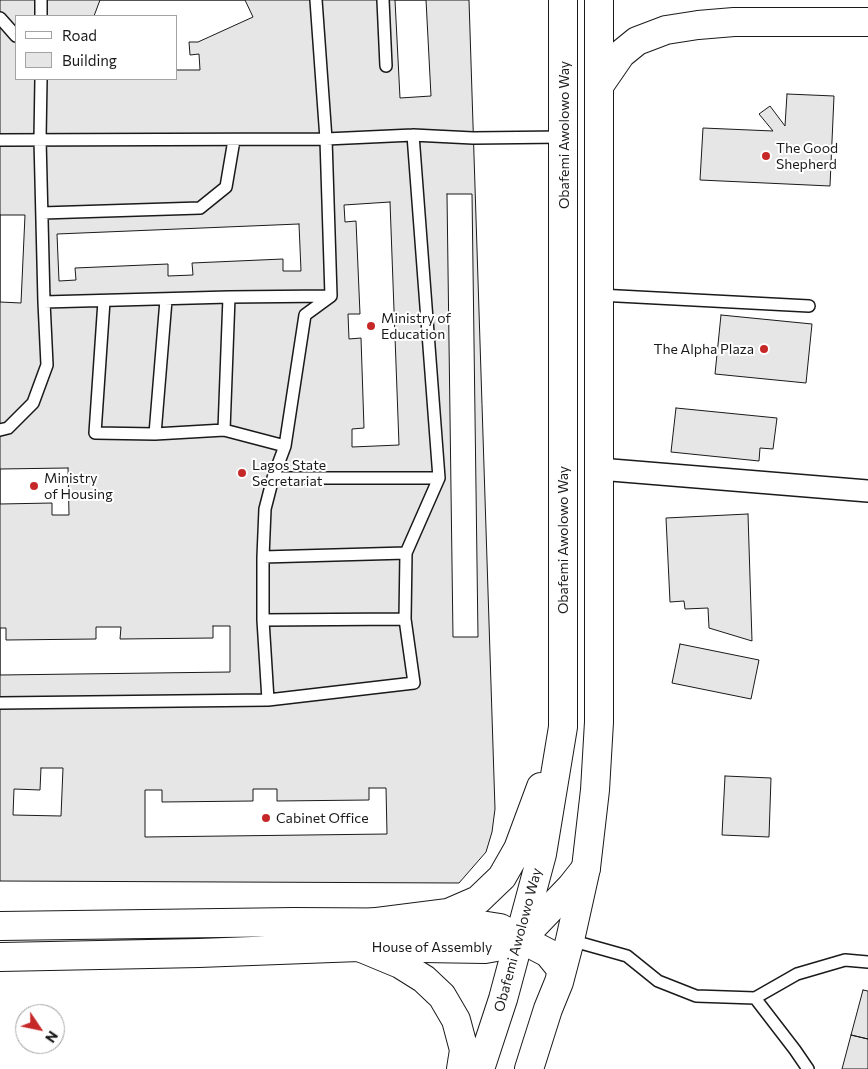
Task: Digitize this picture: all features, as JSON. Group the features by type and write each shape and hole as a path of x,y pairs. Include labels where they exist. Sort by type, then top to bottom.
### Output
{"main road":[{"name":"Obafemi Awolowo Way","path":"480,1069 503,999 542,854 563,727 564,0"},
{"path":"528,1069 559,982 586,868 599,722 599,0"},
{"path":"599,86 621,54 636,41 666,30 804,11 868,22"},
{"path":"364,935 448,913 478,900 502,877 518,850 563,727"},
{"path":"561,969 548,953 520,940 571,887 586,868"},
{"name":"House of Assembly","path":"0,926 294,922 364,935 485,949 520,940"},
{"path":"364,935 400,964 424,979 442,996 456,1020 464,1050 461,1069"},
{"name":"House of Assembly","path":"0,957 199,953 364,935"}],"street":[{"path":"599,469 868,491"}],"lane":[{"path":"41,0 41,15"},
{"path":"316,0 326,139 331,296"},
{"path":"383,0 386,66"},
{"path":"0,18 15,35"},
{"path":"0,430 8,428 33,403 47,365 40,139 41,80"},
{"path":"0,703 268,700 414,683 405,618 406,553 439,478 413,135"},
{"path":"0,140 326,139 413,135 473,138 564,138"},
{"path":"42,213 200,208 226,187 234,140"},
{"path":"599,295 809,306"},
{"path":"44,302 331,296"},
{"path":"268,700 263,620 265,509 285,446 305,315 331,296"},
{"path":"224,430 229,297"},
{"path":"154,434 166,300"},
{"path":"104,301 94,433 154,434 224,430 285,446"},
{"path":"274,478 439,478"},
{"path":"263,557 406,553"},
{"path":"263,620 405,618"},
{"path":"570,940 627,956 658,982 696,996 755,998 797,974 845,960 868,962"},
{"path":"755,998 796,1050 808,1069"}],"building":[{"name":"Lagos State Secretariat","path":"0,0 469,0 495,809 492,832 486,852 459,883 0,881"},
{"path":"100,0 245,0 253,17 198,42 189,42 190,55 199,54 200,70 178,70 178,15 94,15"},
{"path":"395,0 426,0 431,96 400,98"},
{"name":"The Good Shepherd","path":"787,94 834,96 830,186 700,180 703,128 773,131 759,114 770,106 785,126"},
{"path":"447,194 472,194 478,637 453,637"},
{"name":"Ministry of Education","path":"390,202 399,445 352,447 352,429 364,428 361,338 349,339 348,314 360,314 356,221 345,222 344,205"},
{"path":"0,215 25,215 21,303 0,302"},
{"path":"299,224 301,271 283,271 283,259 192,263 193,275 168,276 168,264 75,268 76,280 59,281 57,234"},
{"name":"The Alpha Plaza","path":"721,315 812,324 806,383 715,374"},
{"path":"676,408 777,418 773,449 760,448 759,461 671,452"},
{"name":"Ministry of Housing","path":"68,468 69,515 52,515 52,503 0,504 0,469"},
{"path":"748,514 752,641 709,628 708,608 685,609 684,601 670,602 666,518"},
{"path":"213,626 230,626 230,672 0,675 0,628 6,628 6,640 96,639 96,627 121,627 120,639 213,638"},
{"path":"680,644 759,660 751,699 672,683"},
{"path":"41,768 63,768 61,816 13,815 14,789 40,790"},
{"path":"725,776 771,778 769,837 722,835"},
{"name":"Cabinet Office","path":"369,788 386,788 387,834 145,837 145,790 162,790 162,802 253,801 253,789 277,789 277,801 369,800"},
{"path":"863,990 868,991 868,1039 851,1035"},
{"path":"851,1035 868,1039 868,1069 842,1069"}],"place":[{"name":"The Good Shepherd","path":"766,156"},
{"name":"Ministry of Education","path":"371,326"},
{"name":"The Alpha Plaza","path":"764,349"},
{"name":"Lagos State Secretariat","path":"242,473"},
{"name":"Ministry of Housing","path":"34,486"},
{"name":"Cabinet Office","path":"266,818"}]}
